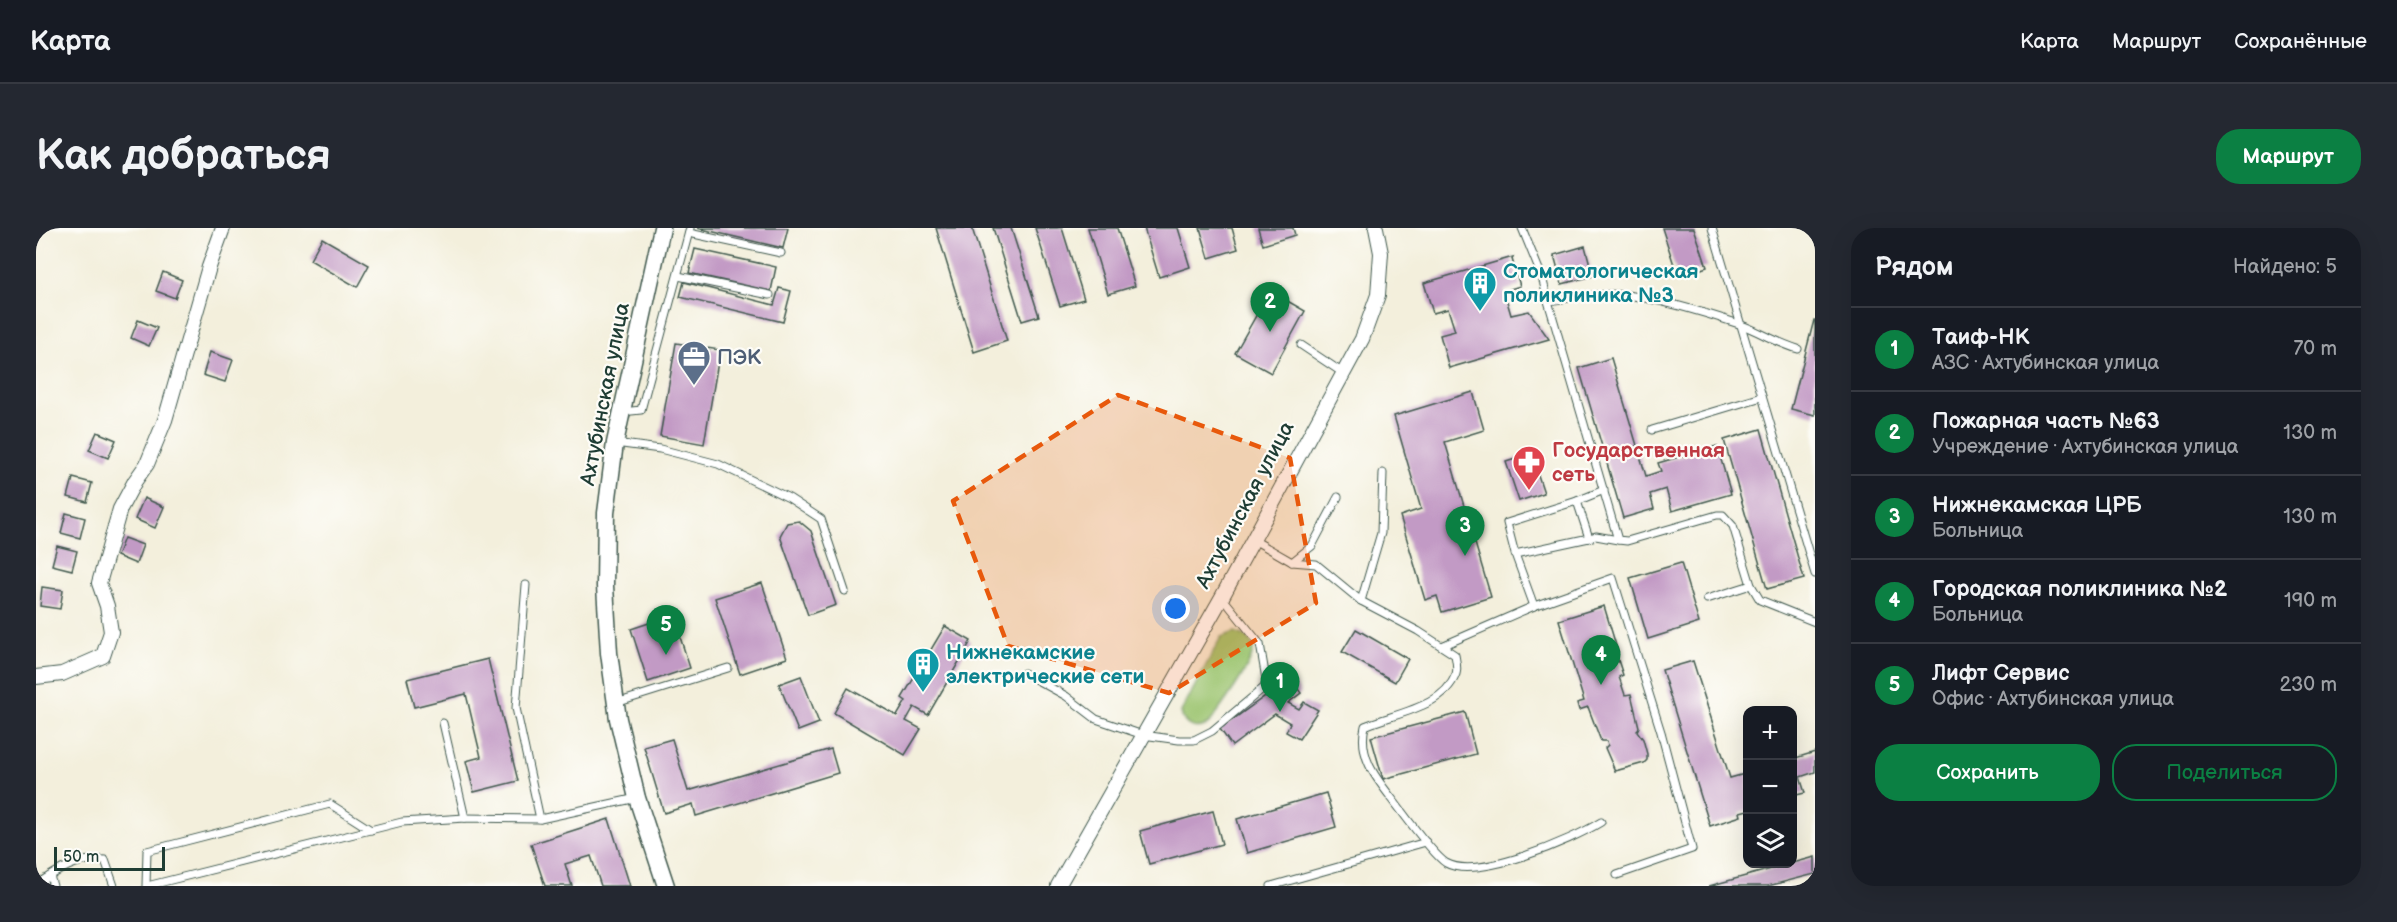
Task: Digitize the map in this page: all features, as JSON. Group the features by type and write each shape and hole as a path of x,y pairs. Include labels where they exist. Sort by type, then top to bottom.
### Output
{"street":[{"path":"36,677 62,674 103,656 111,632 108,606 99,583 120,509 147,464 165,420 209,267 223,228"},
{"name":"Ахтубинская улица","path":"662,228 615,443 606,513 605,586 615,703 637,798 666,886"},
{"name":"Ахтубинская улица","path":"1058,886 1222,597 1362,339 1378,295 1381,253 1376,228"}],"lane":[{"path":"1522,228 1542,277 1618,540"},
{"path":"1712,228 1815,574"},
{"path":"621,412 641,410 689,231 781,253"},
{"path":"678,276 770,296"},
{"path":"1548,301 1625,295 1676,305 1739,324 1768,336 1777,343 1798,350"},
{"path":"1301,345 1343,373"},
{"path":"1652,430 1762,397"},
{"path":"615,443 660,450 718,464 789,498 813,513 821,519 846,591"},
{"path":"1362,601 1381,533 1383,473"},
{"path":"1534,606 1515,555 1507,523 1604,490"},
{"path":"1292,562 1312,546 1338,497"},
{"path":"1577,501 1589,538"},
{"path":"1515,555 1596,536 1628,541 1717,515 1723,516 1733,526 1751,585 1760,600 1815,622"},
{"path":"1252,538 1292,562 1316,564 1362,601 1455,655 1457,672 1447,690 1435,701 1365,726 1361,741 1367,761 1382,787 1446,863 1472,869 1498,864 1582,835 1601,822"},
{"path":"1442,646 1534,606 1614,578 1661,732 1692,849 1617,874"},
{"path":"526,585 516,708 540,819"},
{"path":"1707,599 1751,585"},
{"path":"1024,673 1066,696 1096,719 1143,735 1194,740 1212,731 1267,685 1260,644 1222,597"},
{"path":"615,703 728,668"},
{"path":"443,723 465,818"},
{"path":"371,830 330,804 147,851 147,886 371,830 402,822 465,818 540,819 637,798"},
{"path":"1271,886 1426,842"},
{"path":"36,885 58,870 90,858 105,860 114,886"},
{"path":"50,876 53,886"}],"highlighted area":[{"path":"1118,395 1290,458 1316,603 1169,693 1008,646 953,501"}],"green space":[{"path":"1235,632 1246,637 1252,644 1249,663 1209,724 1191,727 1185,722 1181,712 1221,637"}],"building":[{"path":"697,228 788,228 783,248"},
{"path":"936,228 972,228 1007,341 974,352"},
{"path":"993,228 1011,228 1039,316 1022,321"},
{"path":"1035,228 1062,228 1084,299 1060,306"},
{"path":"1088,228 1117,228 1135,286 1108,294"},
{"path":"1144,228 1178,228 1190,267 1159,277"},
{"path":"1200,228 1232,228 1238,249 1209,258"},
{"path":"1258,228 1293,228 1295,235 1263,245"},
{"path":"1662,228 1694,228 1707,267 1678,277"},
{"path":"322,238 369,265 357,287 310,260"},
{"path":"1585,246 1593,276 1562,284 1554,255"},
{"path":"695,249 776,267 771,291 689,273"},
{"name":"Стоматологическая поликлиника №3","path":"1513,257 1520,286 1504,291 1511,315 1529,311 1549,339 1449,368 1440,335 1455,331 1448,309 1433,313 1424,283"},
{"path":"163,272 182,280 175,298 156,291"},
{"path":"684,282 774,305 779,288 791,291 783,322 680,297"},
{"path":"1270,291 1305,311 1271,373 1235,353"},
{"path":"138,320 157,328 149,346 131,338"},
{"path":"1815,320 1815,415 1791,409"},
{"path":"676,343 720,350 704,444 660,436"},
{"path":"210,352 233,360 225,382 203,375"},
{"path":"1611,358 1646,476 1661,471 1658,463 1717,446 1731,494 1672,511 1666,489 1650,494 1654,509 1623,518 1579,368"},
{"path":"1473,392 1484,430 1445,442 1491,597 1442,612 1437,596 1425,600 1400,516 1421,509 1394,416"},
{"path":"1761,429 1804,579 1767,589 1724,440"},
{"path":"97,432 116,440 108,458 89,450"},
{"path":"1531,454 1544,493 1519,501 1506,462"},
{"path":"73,478 92,483 87,502 68,497"},
{"path":"144,498 164,507 155,528 135,519"},
{"path":"66,513 85,518 80,538 61,533"},
{"path":"799,521 811,531 836,605 808,615 780,536 787,523"},
{"path":"124,538 143,545 136,564 117,556"},
{"path":"57,546 77,551 72,570 52,565"},
{"path":"1681,563 1699,623 1648,639 1630,578"},
{"path":"762,583 787,658 740,674 715,598"},
{"path":"42,587 63,590 60,609 40,606"},
{"path":"1604,606 1623,675 1619,677 1625,695 1631,694 1639,727 1637,731 1643,739 1647,754 1647,760 1644,763 1615,771 1605,748 1608,745 1607,741 1601,741 1588,707 1579,710 1577,703 1584,701 1559,620"},
{"path":"673,615 690,668 648,682 631,629"},
{"name":"Нижнекамские электрические сети","path":"945,626 971,641 928,715 914,707 906,721 921,729 905,755 834,713 848,688 897,716 906,701 902,698"},
{"path":"1356,629 1408,659 1395,682 1342,652"},
{"path":"488,659 518,781 474,792 466,761 481,757 466,694 414,707 407,679"},
{"path":"1693,661 1730,778 1743,774 1741,816 1710,826 1662,670"},
{"path":"801,676 819,723 798,731 779,684"},
{"path":"1290,678 1301,693 1288,703 1299,709 1304,702 1318,710 1299,739 1286,732 1290,723 1275,714 1232,746 1220,729"},
{"path":"1465,712 1476,754 1383,779 1371,737"},
{"path":"672,739 688,791 831,749 838,773 696,816 693,804 664,813 644,747"},
{"path":"1815,752 1815,772 1800,777 1805,793 1797,795 1797,760 1797,757"},
{"path":"1326,793 1336,827 1247,853 1237,819"},
{"path":"1213,811 1222,844 1149,864 1140,831"},
{"path":"609,819 630,886 601,886 591,856 565,864 572,886 545,886 531,844"},
{"path":"1815,857 1815,874 1768,886 1709,886 1775,868 1797,868 1797,862"}],"place":[{"name":"Стоматологическая поликлиника №3","path":"1480,312"},
{"name":"Пожарная часть №63","path":"1270,332"},
{"name":"ПЭК","path":"694,386"},
{"name":"Государственная сеть","path":"1529,491"},
{"name":"Нижнекамская ЦРБ","path":"1465,556"},
{"name":"Лифт Сервис","path":"666,655"},
{"name":"Городская поликлиника №2","path":"1601,685"},
{"name":"Нижнекамские электрические сети","path":"923,693"},
{"name":"Таиф-НК","path":"1280,712"}]}
